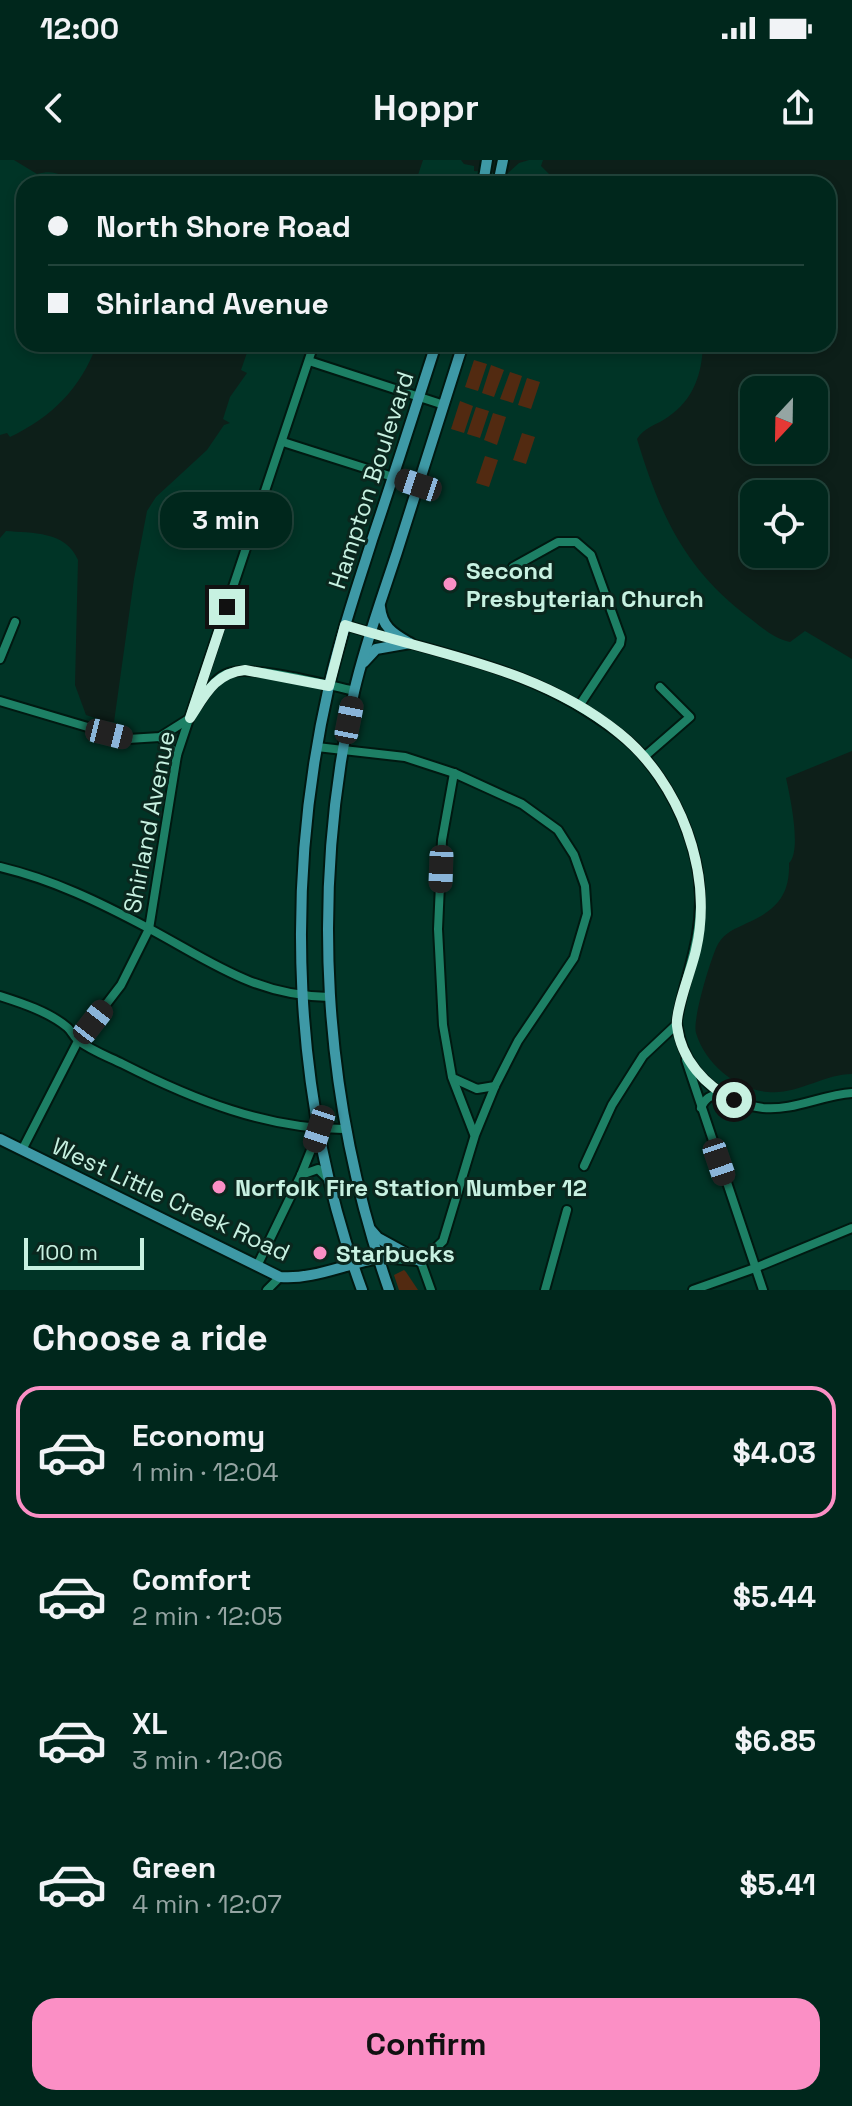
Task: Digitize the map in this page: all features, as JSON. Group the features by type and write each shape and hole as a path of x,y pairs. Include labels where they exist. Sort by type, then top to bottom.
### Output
{"main road":[{"name":"Hampton Boulevard","path":"362,1290 331,1184 319,1129 303,997 303,869 317,747 329,686 345,625 433,352"},
{"name":"Hampton Boulevard","path":"389,1290 355,1175 334,1054 329,997 329,882 343,749 355,691 370,633 461,352"},
{"path":"380,604 384,624 410,643"},
{"path":"361,667 376,649 410,643"},
{"name":"West Little Creek Road","path":"0,1139 280,1277 306,1277 380,1258"},
{"path":"370,1228 378,1238 420,1262"}],"street":[{"name":"Shirland Avenue","path":"22,1150 78,1041 121,985 149,929 177,755 312,352"},
{"path":"309,361 444,405"},
{"path":"283,442 418,485"},
{"path":"513,567 558,542 576,542 591,555 621,638 579,706"},
{"path":"0,659 15,622"},
{"path":"345,625 502,669 579,706 619,732 644,757 682,817 698,871 700,896 698,939 677,1024 701,1108 763,1290"},
{"path":"0,701 128,739 160,737 190,718 216,681 225,674 237,671 355,691"},
{"path":"644,757 690,717 660,687"},
{"path":"160,737 177,755"},
{"path":"317,747 405,757 454,773 522,804 558,830 574,855 585,886 587,914 574,958 518,1041 495,1086 475,1135 443,1241 420,1262 431,1290"},
{"path":"454,773 442,840 438,929 443,1025 452,1077 475,1135"},
{"path":"0,867 40,877 149,929 221,970 249,982 303,997 329,997"},
{"path":"0,996 34,1008 67,1027 78,1041 161,1083 216,1105 265,1120 319,1129 347,1129"},
{"path":"584,1166 612,1105 643,1056 677,1024"},
{"path":"684,1051 697,1072 722,1094 749,1105 780,1108 852,1093"},
{"path":"452,1077 469,1087 495,1086"},
{"path":"701,1108 704,1100 722,1094"},
{"path":"257,1266 301,1175 319,1129"},
{"path":"301,1175 318,1169 331,1184"},
{"path":"545,1290 567,1210"},
{"path":"693,1290 852,1228"},
{"name":"West Little Creek Road","path":"380,1258 420,1262"},
{"path":"267,1290 280,1277"}],"shaded area":[{"path":"14,160 423,160 418,176 37,174"},
{"path":"461,160 529,160 519,163 507,174 474,171 474,166"},
{"path":"543,160 852,160 852,659 805,631 790,642 777,637 722,595 689,557 676,536 655,491 637,439 684,402 695,385 702,352 836,352 836,176 551,176 541,166"},
{"path":"94,352 247,352 241,370 247,373 230,397 223,419 230,423 224,425 207,450 156,497 147,511 114,722 86,715 75,685 78,560 73,551 57,539 37,533 6,531 0,538 0,435 7,433 10,437 52,410 74,387"},
{"path":"474,360 487,364 478,391 465,387"},
{"path":"491,365 504,370 494,397 482,393"},
{"path":"510,372 522,376 513,403 500,399"},
{"path":"527,378 540,382 531,409 518,405"},
{"path":"460,401 473,406 464,433 451,429"},
{"path":"476,407 489,411 480,438 467,434"},
{"path":"493,413 506,417 497,445 484,440"},
{"path":"522,433 535,437 526,464 513,460"},
{"path":"485,456 498,460 489,487 476,483"},
{"path":"852,751 852,1074 779,1092 756,1090 724,1073 701,1045 696,1026 703,988 721,940 731,931 766,913 784,893 795,847 786,778"},
{"path":"404,1270 418,1290 399,1290 394,1275"}],"place":[{"name":"Second Presbyterian Church","path":"450,584"},
{"name":"Norfolk Fire Station Number 12","path":"219,1187"},
{"name":"Starbucks","path":"320,1253"}],"route":[{"path":"227,607 190,718 216,681 225,674 237,671 329,686 345,625 502,669 579,706 619,732 659,777 688,833 698,871 698,939 677,1024 684,1051 697,1072 722,1094 734,1100"}]}
